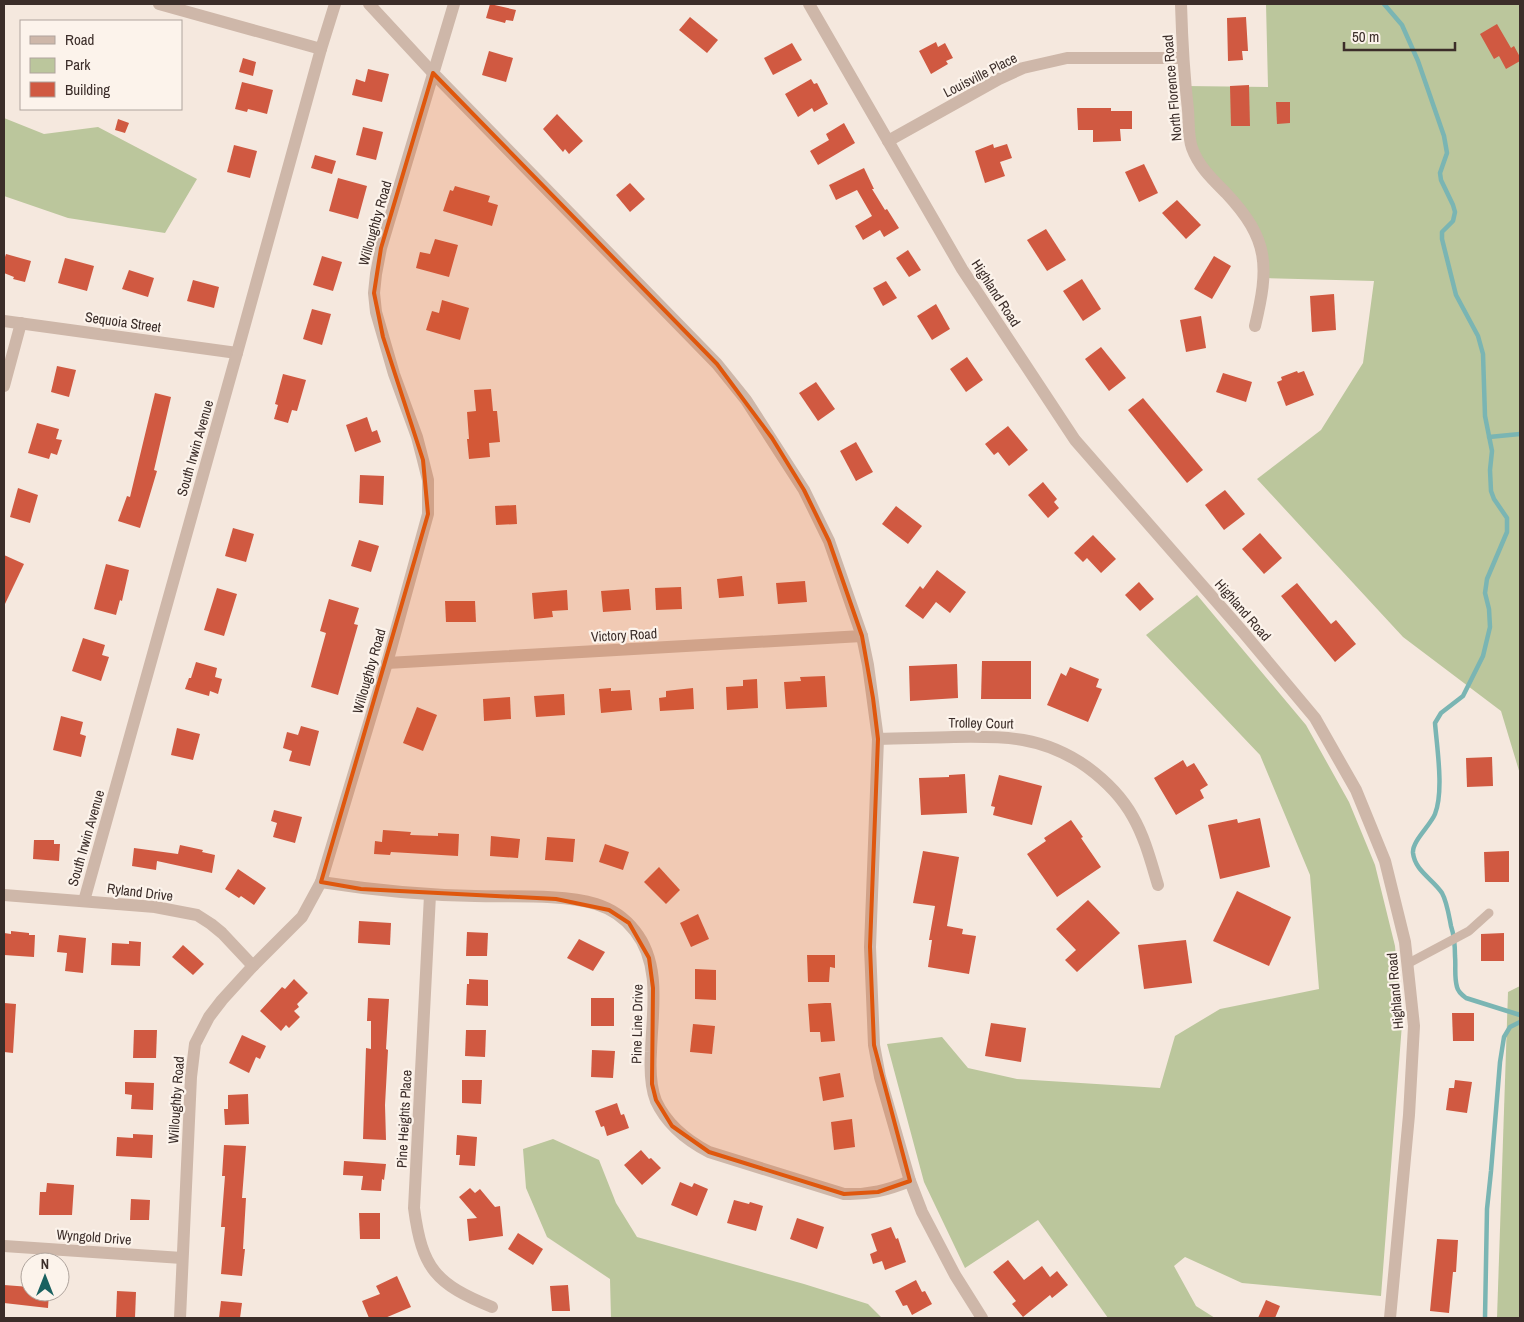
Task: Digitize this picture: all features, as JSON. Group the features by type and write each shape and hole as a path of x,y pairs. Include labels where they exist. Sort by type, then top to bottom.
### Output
{"street":[{"path":"159,4 321,49"},
{"name":"South Irwin Avenue","path":"84,901 335,4"},
{"path":"369,4 433,73 717,364 746,400 804,490 829,541 862,636 878,739 870,947 874,1045 880,1076 910,1181 922,1212 954,1275 982,1318"},
{"name":"Willoughby Road","path":"180,1318 191,1077 195,1044 217,1006 253,966 302,917 321,882 388,663 428,514 428,480 417,437 394,374 376,312 375,284 381,248 454,4"},
{"name":"Highland Road","path":"809,4 962,269 1075,440 1243,632 1315,718 1356,790 1382,854 1405,942 1414,1026 1409,1115 1390,1318"},
{"name":"North Florence Road","path":"1181,4 1183,58 1191,146 1198,163 1237,206 1257,235 1261,245 1264,278 1262,297 1255,326"},
{"name":"Louisville Place","path":"888,141 999,79 1023,68 1067,58 1183,58"},
{"name":"Sequoia Street","path":"4,321 237,354"},
{"path":"4,386 21,324"},
{"name":"Victory Road","path":"388,663 862,636"},
{"name":"Trolley Court","path":"878,739 996,736 1021,739 1048,746 1072,756 1098,775 1117,794 1128,809 1145,843 1158,885"},
{"name":"Pine Line Drive","path":"321,882 361,889 430,895 580,901 595,904 609,910 629,923 644,945 653,972 654,988 650,1064 652,1084 656,1100 672,1126 694,1144 709,1152 844,1194 878,1192 910,1181"},
{"name":"Ryland Drive","path":"4,895 155,907 196,915 222,933 253,966"},
{"name":"Pine Heights Place","path":"430,895 414,1208 417,1230 427,1261 445,1282 458,1292 492,1307"},
{"name":"Wyngold Drive","path":"4,1246 182,1258"}],"lane":[{"path":"1408,964 1469,930 1489,913"}],"highlighted area":[{"path":"433,73 717,364 772,438 804,490 829,541 862,636 873,698 878,739 870,947 874,1045 910,1181 878,1192 844,1194 709,1152 672,1126 656,1100 652,1084 653,988 649,958 629,923 609,910 556,899 361,889 321,882 428,514 423,460 383,337 374,293 381,248"}],"green space":[{"path":"1266,4 1520,4 1520,774 1501,711 1403,637 1257,479 1321,430 1363,363 1374,281 1264,278 1261,245 1198,163 1185,86 1268,87"},
{"path":"4,118 44,134 98,127 197,179 165,233 68,218 4,196"},
{"path":"1197,595 1306,725 1349,802 1375,865 1395,946 1402,1024 1381,1296 1242,1283 1185,1257 1174,1266 1196,1306 1215,1318 1108,1318 1038,1220 965,1268 924,1182 887,1044 942,1037 968,1068 1017,1079 1160,1088 1175,1036 1220,1009 1319,989 1310,875 1260,755 1146,635"},
{"path":"1520,986 1520,1318 1497,1318 1508,992"},
{"path":"553,1139 599,1160 616,1203 637,1237 868,1304 882,1318 611,1318 610,1279 547,1237 526,1188 523,1149"}],"building":[{"path":"490,4 516,10 513,21 506,20 505,23 486,18"},
{"path":"690,17 718,40 707,53 679,30"},
{"path":"1246,17 1248,51 1242,51 1243,60 1228,61 1227,18"},
{"path":"1497,24 1511,48 1514,46 1520,57 1520,61 1506,69 1499,56 1494,59 1480,34"},
{"path":"936,42 938,47 945,43 953,58 946,61 948,64 931,74 919,51"},
{"path":"792,43 802,60 773,75 764,58"},
{"path":"489,51 513,58 506,82 482,75"},
{"path":"243,58 256,62 253,76 239,72"},
{"path":"368,69 389,74 382,102 352,95 356,79 365,82"},
{"path":"811,79 814,84 817,83 828,104 814,112 812,108 798,117 785,94"},
{"path":"242,82 273,90 267,114 248,109 247,112 235,109"},
{"path":"1249,85 1250,126 1231,126 1230,86"},
{"path":"1276,102 1290,102 1290,123 1277,124"},
{"path":"1077,108 1111,108 1111,111 1132,111 1132,129 1120,129 1121,141 1093,142 1093,130 1078,130"},
{"path":"557,114 583,141 569,154 565,149 563,152 543,129"},
{"path":"118,119 129,123 125,133 115,130"},
{"path":"844,123 855,143 818,165 810,151 829,140 826,134"},
{"path":"363,127 383,132 376,160 356,155"},
{"path":"993,144 994,148 1007,144 1012,158 1000,162 1005,176 985,183 975,151"},
{"path":"234,145 257,151 250,178 227,172"},
{"path":"315,155 336,161 332,174 311,168"},
{"path":"1144,164 1158,193 1139,202 1125,172"},
{"path":"864,168 874,189 872,189 899,228 884,237 880,230 863,240 855,226 872,216 857,190 836,200 829,185"},
{"path":"338,178 367,186 358,219 329,211"},
{"path":"630,183 645,199 630,212 616,195"},
{"path":"455,186 490,196 488,202 498,205 492,226 443,211 450,190 453,191"},
{"path":"1177,200 1201,225 1186,239 1162,213"},
{"path":"1046,229 1066,260 1047,271 1027,240"},
{"path":"435,239 458,245 449,277 416,268 420,252 430,254"},
{"path":"908,250 921,270 909,277 896,258"},
{"path":"6,254 31,261 25,282 13,279 14,277 4,273"},
{"path":"322,256 342,262 333,291 313,285"},
{"path":"1214,256 1231,266 1212,299 1194,289"},
{"path":"65,258 94,266 87,291 58,283"},
{"path":"129,270 154,278 148,297 122,289"},
{"path":"1082,279 1101,309 1083,321 1063,291"},
{"path":"193,280 219,287 214,308 187,301"},
{"path":"886,281 897,298 883,306 873,288"},
{"path":"1334,294 1336,330 1312,332 1310,296"},
{"path":"442,300 469,308 460,340 426,330 432,311 439,313"},
{"path":"936,304 950,329 932,340 917,316"},
{"path":"312,309 331,314 322,345 303,339"},
{"path":"1201,316 1206,348 1186,352 1180,320"},
{"path":"1101,347 1126,378 1109,391 1085,359"},
{"path":"967,357 983,380 966,392 950,369"},
{"path":"57,366 76,370 69,397 51,392"},
{"path":"1297,371 1298,373 1304,371 1314,395 1286,406 1277,382 1282,380 1281,377"},
{"path":"1223,373 1252,382 1246,402 1216,392"},
{"path":"283,374 306,380 297,411 292,410 288,423 274,419 278,405 275,404"},
{"path":"816,382 835,409 818,421 799,393"},
{"path":"491,389 493,411 497,411 500,442 489,443 490,457 469,459 467,412 476,411 474,390"},
{"path":"155,393 171,397 154,470 157,471 140,528 118,521 127,496 130,497"},
{"path":"1143,398 1203,470 1187,483 1128,410"},
{"path":"367,417 372,432 377,430 381,442 355,452 346,425"},
{"path":"37,423 59,429 56,439 62,440 57,455 51,453 49,459 28,453"},
{"path":"1008,426 1028,450 1009,466 998,452 994,455 985,444"},
{"path":"856,442 873,472 856,481 840,451"},
{"path":"360,475 384,476 383,505 359,503"},
{"path":"1043,482 1057,499 1054,502 1059,508 1048,518 1028,495"},
{"path":"18,488 38,495 30,523 10,517"},
{"path":"1225,490 1245,514 1224,530 1205,505"},
{"path":"516,505 517,524 496,525 495,506"},
{"path":"896,506 922,526 908,544 882,524"},
{"path":"233,528 254,534 246,562 225,556"},
{"path":"1260,533 1282,558 1264,574 1242,549"},
{"path":"1093,535 1116,559 1101,573 1087,558 1083,562 1074,553"},
{"path":"359,540 379,546 371,572 351,566"},
{"path":"4,555 24,564 4,606"},
{"path":"106,564 129,570 122,601 120,600 116,615 94,609"},
{"path":"937,570 966,592 950,613 936,602 923,619 905,606 920,586 923,589"},
{"path":"742,576 744,596 719,598 717,579"},
{"path":"805,581 807,602 778,604 776,583"},
{"path":"1139,582 1154,599 1140,611 1125,595"},
{"path":"1297,583 1331,624 1336,620 1356,644 1335,662 1281,596"},
{"path":"681,587 682,609 656,610 655,588"},
{"path":"217,588 237,594 224,636 204,630"},
{"path":"629,589 631,610 603,612 601,591"},
{"path":"567,590 568,610 552,611 553,617 534,619 532,593"},
{"path":"329,599 359,608 354,624 358,625 338,695 311,687 326,633 320,631"},
{"path":"445,601 475,601 476,622 446,622"},
{"path":"83,638 105,645 102,655 109,657 101,681 72,671"},
{"path":"982,661 1031,661 1031,699 981,699"},
{"path":"196,662 217,668 215,677 222,679 218,694 210,691 209,696 185,689"},
{"path":"957,664 958,698 910,701 909,666"},
{"path":"1070,667 1099,679 1096,687 1102,689 1088,722 1047,705 1061,673 1066,676"},
{"path":"825,676 827,707 786,709 784,682 801,681 800,677"},
{"path":"757,679 758,708 727,710 726,687 743,686 743,680"},
{"path":"611,688 611,691 630,690 632,710 601,713 599,689"},
{"path":"693,688 694,709 660,711 659,698 666,697 666,691"},
{"path":"564,694 565,715 536,717 534,696"},
{"path":"510,697 511,719 484,721 483,699"},
{"path":"417,707 437,715 423,751 403,743"},
{"path":"61,716 83,722 80,734 86,736 81,757 53,750"},
{"path":"301,726 319,731 310,766 289,761 292,751 283,748 287,732 298,735"},
{"path":"177,728 200,734 193,760 171,755"},
{"path":"1492,757 1493,786 1467,787 1466,758"},
{"path":"1183,760 1187,767 1194,763 1208,785 1200,790 1204,798 1176,815 1154,778"},
{"path":"965,774 967,813 921,815 919,778 949,777 949,775"},
{"path":"999,775 1042,786 1032,825 993,815 995,807 991,806"},
{"path":"274,810 302,817 295,843 273,837 277,823 271,821"},
{"path":"1260,818 1270,867 1220,879 1208,825 1237,819 1238,823"},
{"path":"1071,820 1101,867 1057,897 1027,854 1046,841 1044,838"},
{"path":"383,830 411,832 410,835 438,836 438,833 459,834 458,856 391,852 390,855 374,854 375,841 382,842"},
{"path":"491,836 520,839 518,858 490,856"},
{"path":"547,837 575,839 573,862 545,860"},
{"path":"34,840 54,840 54,844 60,844 59,861 33,859"},
{"path":"605,844 629,852 623,870 599,862"},
{"path":"180,845 203,850 202,852 215,855 212,873 157,861 156,870 132,866 134,848 178,854"},
{"path":"923,851 959,857 947,926 963,929 962,934 976,936 969,974 928,967 932,940 929,940 935,906 913,903"},
{"path":"1509,851 1509,882 1485,882 1484,852"},
{"path":"659,867 680,890 666,904 644,882"},
{"path":"238,869 266,888 254,905 241,896 239,898 225,889"},
{"path":"1237,891 1291,917 1269,966 1213,941"},
{"path":"1088,900 1120,933 1077,972 1065,960 1076,950 1056,929"},
{"path":"698,914 709,939 691,947 680,923"},
{"path":"359,921 391,923 390,945 358,943"},
{"path":"11,931 35,935 34,957 4,955 4,933 11,934"},
{"path":"467,932 488,933 487,956 466,956"},
{"path":"1504,933 1504,961 1481,961 1481,934"},
{"path":"59,935 86,938 83,973 65,971 67,953 57,952"},
{"path":"579,939 605,952 593,971 567,958"},
{"path":"1186,940 1192,983 1144,989 1138,945"},
{"path":"129,941 141,942 140,966 111,965 112,943 129,944"},
{"path":"183,945 204,964 193,975 172,957"},
{"path":"807,955 835,955 835,968 830,967 829,982 808,982"},
{"path":"695,969 716,970 716,1000 695,999"},
{"path":"294,979 308,993 297,1004 299,1007 294,1011 300,1017 289,1028 286,1025 281,1031 260,1011 282,987 285,989"},
{"path":"469,979 488,980 488,1006 466,1005"},
{"path":"368,998 389,999 386,1049 388,1050 385,1105 386,1140 363,1139 366,1048 371,1049 371,1021 367,1021"},
{"path":"591,998 614,998 614,1026 591,1026"},
{"path":"4,1003 16,1004 13,1053 4,1052"},
{"path":"831,1003 835,1041 821,1042 820,1032 810,1032 808,1004"},
{"path":"1452,1013 1474,1013 1474,1041 1453,1041"},
{"path":"991,1023 1026,1028 1021,1062 985,1056"},
{"path":"693,1024 715,1026 712,1054 690,1052"},
{"path":"134,1030 157,1030 156,1058 133,1058"},
{"path":"466,1030 486,1030 485,1057 465,1056"},
{"path":"242,1035 266,1046 260,1059 256,1057 249,1073 229,1063"},
{"path":"592,1050 615,1051 613,1078 591,1077"},
{"path":"840,1073 844,1097 823,1101 819,1077"},
{"path":"462,1080 482,1080 481,1104 462,1103"},
{"path":"1455,1080 1472,1082 1467,1113 1446,1110 1449,1088 1454,1088"},
{"path":"125,1082 154,1083 153,1110 131,1109 132,1095 125,1094"},
{"path":"248,1094 249,1124 225,1125 224,1109 228,1109 228,1095"},
{"path":"617,1103 621,1115 624,1114 629,1128 607,1136 604,1126 601,1127 595,1111"},
{"path":"852,1119 855,1147 834,1150 831,1122"},
{"path":"133,1134 153,1135 152,1158 116,1156 117,1137 133,1138"},
{"path":"457,1135 477,1137 475,1166 459,1165 460,1155 456,1155"},
{"path":"224,1145 246,1146 242,1198 246,1198 243,1249 245,1249 242,1276 221,1274 225,1227 221,1227 225,1176 222,1176"},
{"path":"641,1150 661,1168 642,1185 624,1165"},
{"path":"344,1161 386,1164 381,1191 361,1190 363,1176 343,1175"},
{"path":"680,1182 692,1187 694,1183 708,1189 697,1216 671,1205"},
{"path":"47,1183 74,1185 72,1215 39,1215 40,1192 46,1192"},
{"path":"470,1188 475,1193 480,1189 495,1207 500,1206 503,1236 469,1241 467,1219 477,1218 459,1197"},
{"path":"131,1199 150,1200 149,1220 130,1220"},
{"path":"734,1200 763,1206 756,1231 727,1223"},
{"path":"359,1213 380,1213 380,1239 360,1239"},
{"path":"797,1218 824,1227 817,1249 790,1239"},
{"path":"891,1227 896,1239 898,1238 906,1262 885,1270 882,1261 873,1264 870,1254 877,1251 871,1234"},
{"path":"518,1233 543,1249 533,1265 508,1249"},
{"path":"1437,1239 1458,1240 1456,1272 1453,1272 1449,1313 1430,1311"},
{"path":"1008,1260 1024,1280 1042,1266 1050,1277 1057,1271 1068,1285 1052,1298 1050,1295 1023,1317 1012,1304 1016,1301 993,1272"},
{"path":"397,1276 411,1307 385,1318 369,1318 362,1301 380,1294 376,1286"},
{"path":"916,1280 922,1292 925,1291 932,1304 912,1315 907,1305 903,1306 895,1291"},
{"path":"4,1285 20,1286 20,1302 48,1302 48,1308 4,1303"},
{"path":"568,1285 570,1311 552,1311 550,1286"},
{"path":"117,1291 136,1292 135,1318 116,1317"},
{"path":"1266,1300 1280,1306 1275,1318 1258,1318"},
{"path":"221,1301 242,1303 240,1318 219,1318"}],"waterway":[{"path":"1384,4 1402,25 1418,61 1444,136 1447,153 1440,173 1441,180 1455,212 1453,221 1442,232 1442,239 1456,295 1478,336 1483,354 1485,416 1492,451 1490,470 1491,491 1507,518 1507,532 1487,579 1485,593 1489,609 1490,627 1483,656 1463,696 1441,713 1435,723 1439,769 1438,805 1433,819 1415,844 1413,853 1417,865 1442,893 1448,909 1454,937 1456,979 1459,992 1466,998 1520,1015"},
{"path":"1489,437 1520,434"},
{"path":"1485,1318 1487,1209 1500,1062 1504,1037 1510,1027 1520,1022"}]}
